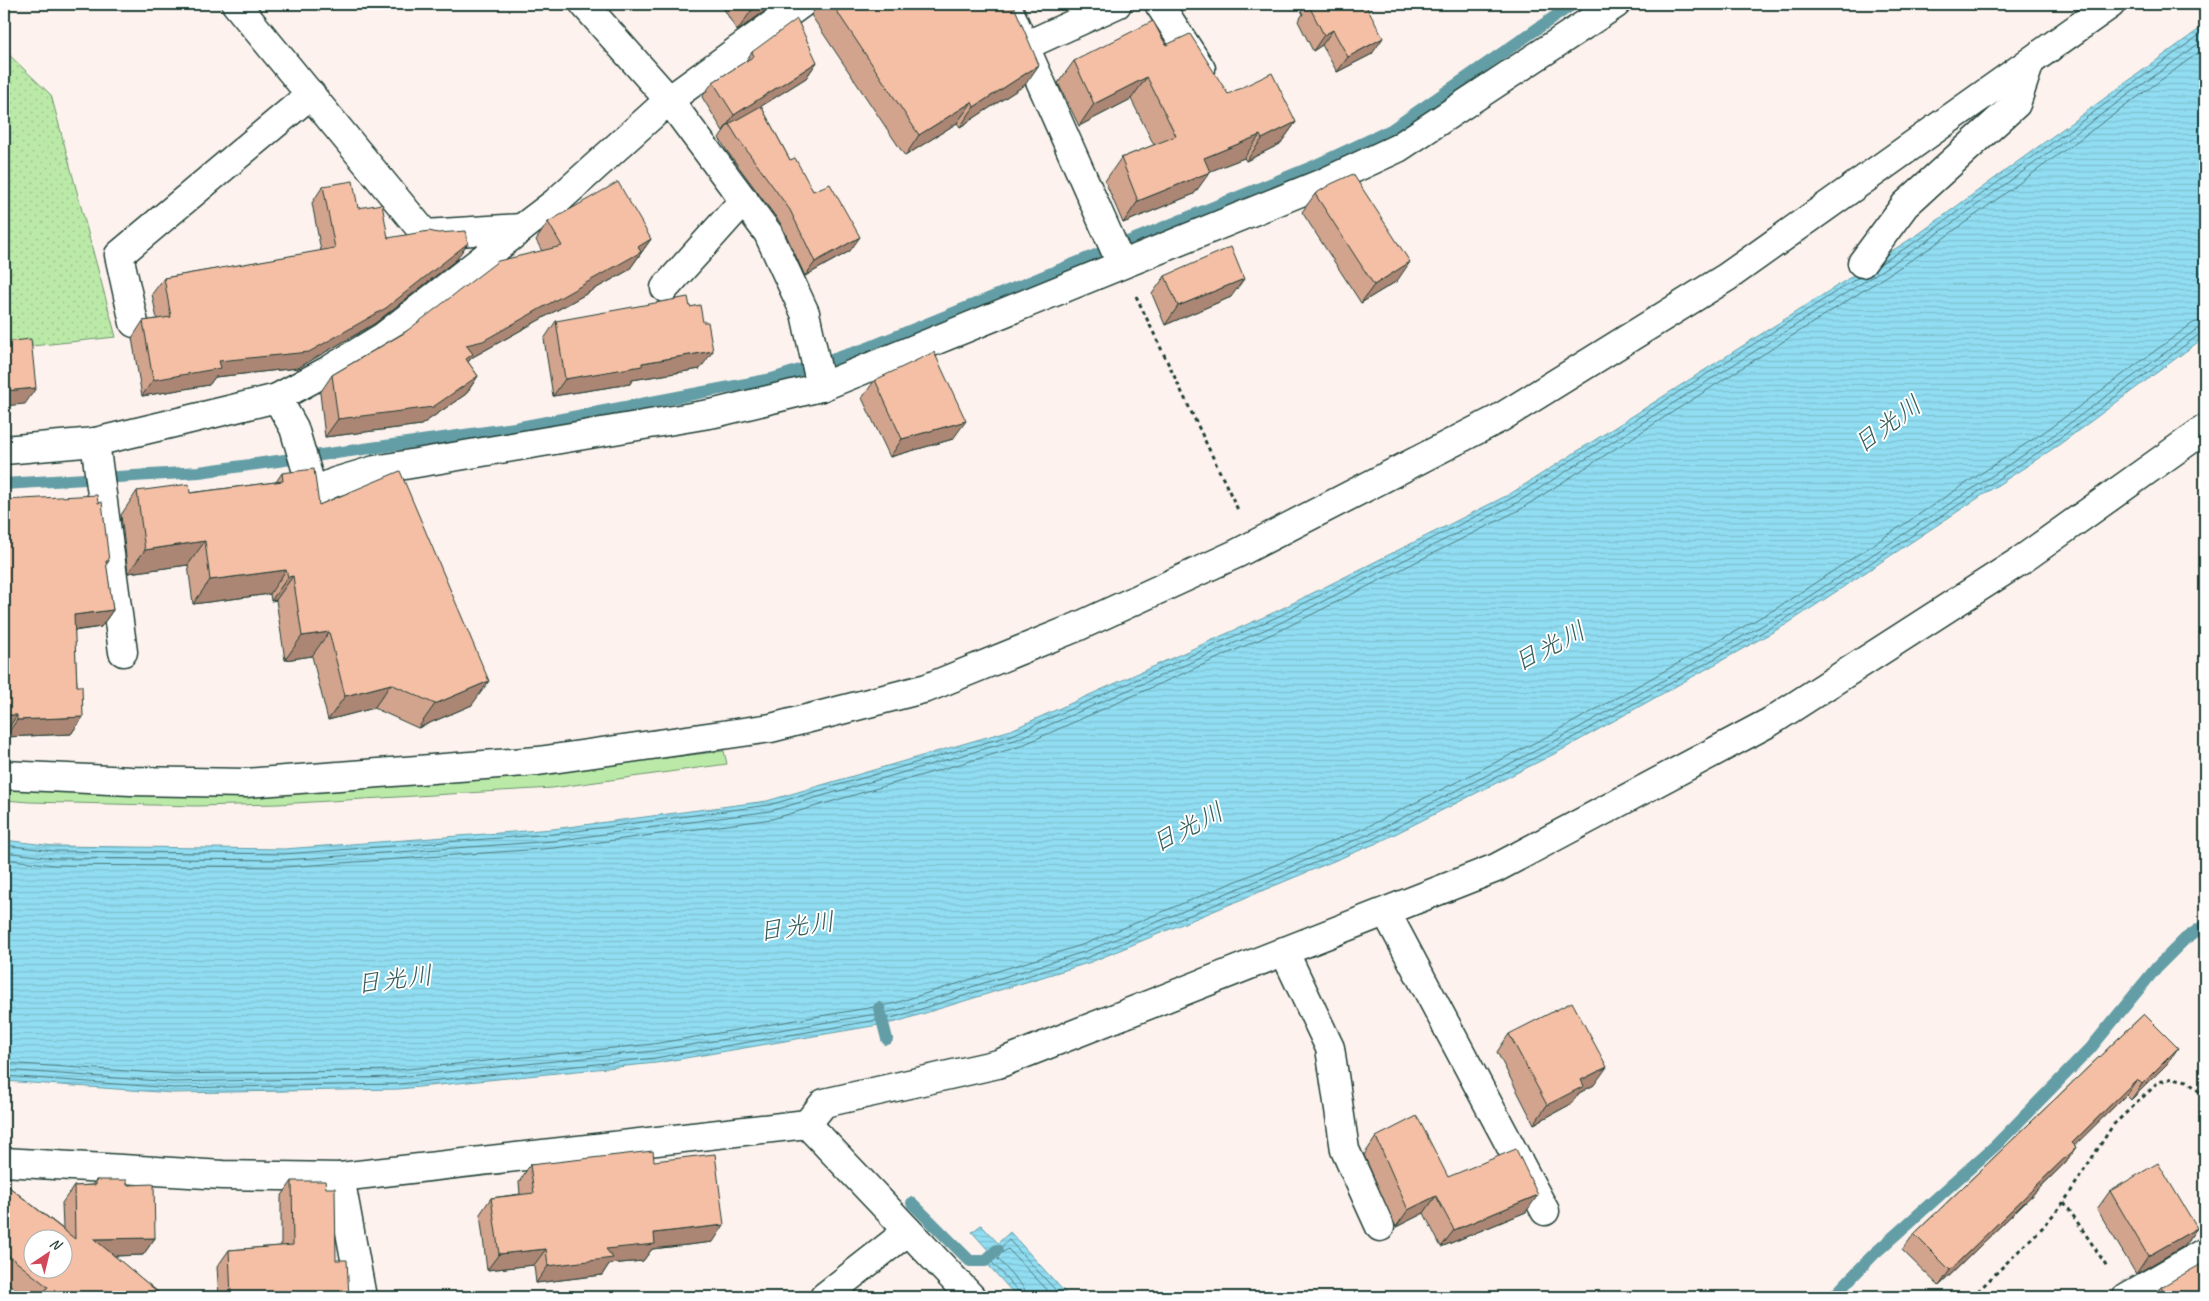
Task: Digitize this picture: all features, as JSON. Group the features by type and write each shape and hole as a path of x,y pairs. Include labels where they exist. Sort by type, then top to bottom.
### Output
{"street":[{"path":"236,4 425,234 522,228"},
{"path":"584,4 669,100 768,233 806,313 821,382"},
{"path":"4,450 97,451 276,398 329,370 383,336 556,202 669,100 800,4"},
{"path":"1006,4 1120,262"},
{"path":"1025,46 1117,4"},
{"path":"1159,4 1217,93"},
{"path":"4,775 131,781 246,783 538,761 771,728 927,688 1077,626 1236,554 1500,418 1727,277 2111,4"},
{"path":"276,398 294,428 313,492 335,482 374,470 715,413 821,382 1325,182 1398,148 1612,5"},
{"path":"1862,263 1905,205 2016,104 2030,62"},
{"path":"134,323 119,255 311,94"},
{"path":"665,288 744,200"},
{"path":"4,1162 223,1175 340,1177 807,1124 824,1103 998,1064 1496,868 1770,722 2020,560 2205,429"},
{"path":"97,451 123,652"},
{"path":"1386,912 1545,1211"},
{"path":"1284,952 1330,1048 1345,1150 1380,1227"},
{"path":"807,1124 971,1297"},
{"path":"340,1177 362,1297"},
{"path":"824,1297 908,1231"},
{"path":"2128,1297 2205,1252"}],"path":[{"path":"1120,262 1243,518"},
{"path":"1972,1297 2043,1228 2064,1202 2113,1125 2159,1082 2173,1078 2186,1081 2202,1094 2205,1100"},
{"path":"2064,1202 2111,1274"}],"green space":[{"path":"4,50 51,95 116,337 4,349"},
{"path":"724,751 727,764 552,788 278,804 195,806 4,800 4,783 541,773"}],"water":[{"name":"日光川","path":"2205,25 2205,337 2060,444 1787,624 1558,752 1377,843 1091,962 896,1022 656,1063 399,1089 173,1093 4,1081 4,840 54,846 284,849 553,829 767,801 1011,730 1275,612 1510,494 1920,233"},
{"path":"981,1225 998,1243 1010,1232 1069,1297 1017,1297 981,1257 989,1251 972,1232"}],"building":[{"path":"747,4 761,4 751,11"},
{"path":"832,4 1013,4 1039,65 974,107 972,102 919,135"},
{"path":"1312,4 1365,4 1383,38 1348,57 1333,30 1324,35 1309,6"},
{"path":"797,19 817,62 734,115 713,82 754,56 752,52"},
{"path":"1153,21 1166,45 1190,34 1228,94 1272,73 1296,122 1262,139 1260,135 1204,158 1210,172 1138,201 1121,158 1176,136 1147,77 1094,104 1074,61"},
{"path":"761,106 790,160 795,158 813,191 830,184 860,237 815,262 790,210 729,124"},
{"path":"1353,174 1410,262 1374,285 1315,194"},
{"path":"353,181 358,208 382,204 388,238 429,231 438,233 466,231 468,243 386,308 309,352 219,361 221,368 153,380 143,321 171,317 164,278 335,248 323,186"},
{"path":"618,182 651,239 638,247 641,252 483,341 466,345 473,354 466,359 478,376 433,407 338,419 332,375 404,333 498,261 562,246 548,222"},
{"path":"1231,247 1244,279 1178,306 1165,276"},
{"path":"688,297 690,307 700,305 703,322 708,322 713,351 642,363 642,366 565,379 556,321"},
{"path":"31,339 36,388 4,391 4,342"},
{"path":"934,352 966,421 902,439 875,380"},
{"path":"314,469 319,505 400,471 489,681 435,704 391,684 345,696 329,632 302,636 293,576 288,577 286,570 210,580 205,541 145,550 137,491 189,484 190,493 283,481 282,473"},
{"path":"97,495 98,503 102,502 109,561 106,561 113,610 74,615 77,686 82,686 83,717 17,720 17,715 4,715 4,500"},
{"path":"1572,1002 1607,1067 1581,1080 1584,1086 1547,1105 1509,1034"},
{"path":"2144,1014 2178,1048 2142,1084 2137,1079 2072,1143 2076,1147 1950,1270 1914,1234"},
{"path":"1417,1116 1448,1177 1516,1149 1538,1195 1454,1230 1436,1196 1408,1210 1376,1137"},
{"path":"653,1151 654,1161 715,1154 724,1225 654,1233 655,1244 606,1249 613,1258 548,1266 546,1249 499,1254 491,1198 534,1193 530,1165"},
{"path":"2158,1163 2197,1228 2148,1256 2110,1191"},
{"path":"96,1180 127,1180 127,1185 154,1184 155,1238 94,1239 164,1297 39,1297 48,1287 37,1278 72,1278 72,1237 75,1239 74,1186 96,1185"},
{"path":"292,1181 325,1181 326,1188 335,1188 336,1260 347,1260 349,1297 231,1297 229,1250 293,1245"},
{"path":"4,1183 61,1228 22,1228 22,1266 4,1252"},
{"path":"2205,1262 2205,1297 2167,1297 2161,1287"}],"waterway":[{"path":"4,484 199,472 515,428 772,379 865,349 1314,166 1391,130 1573,4"},
{"path":"1833,1297 1874,1254 1996,1145 2090,1049 2157,967 2185,939 2205,925"},
{"path":"879,1008 887,1039"},
{"path":"912,1203 970,1261 985,1261 997,1250"}]}
